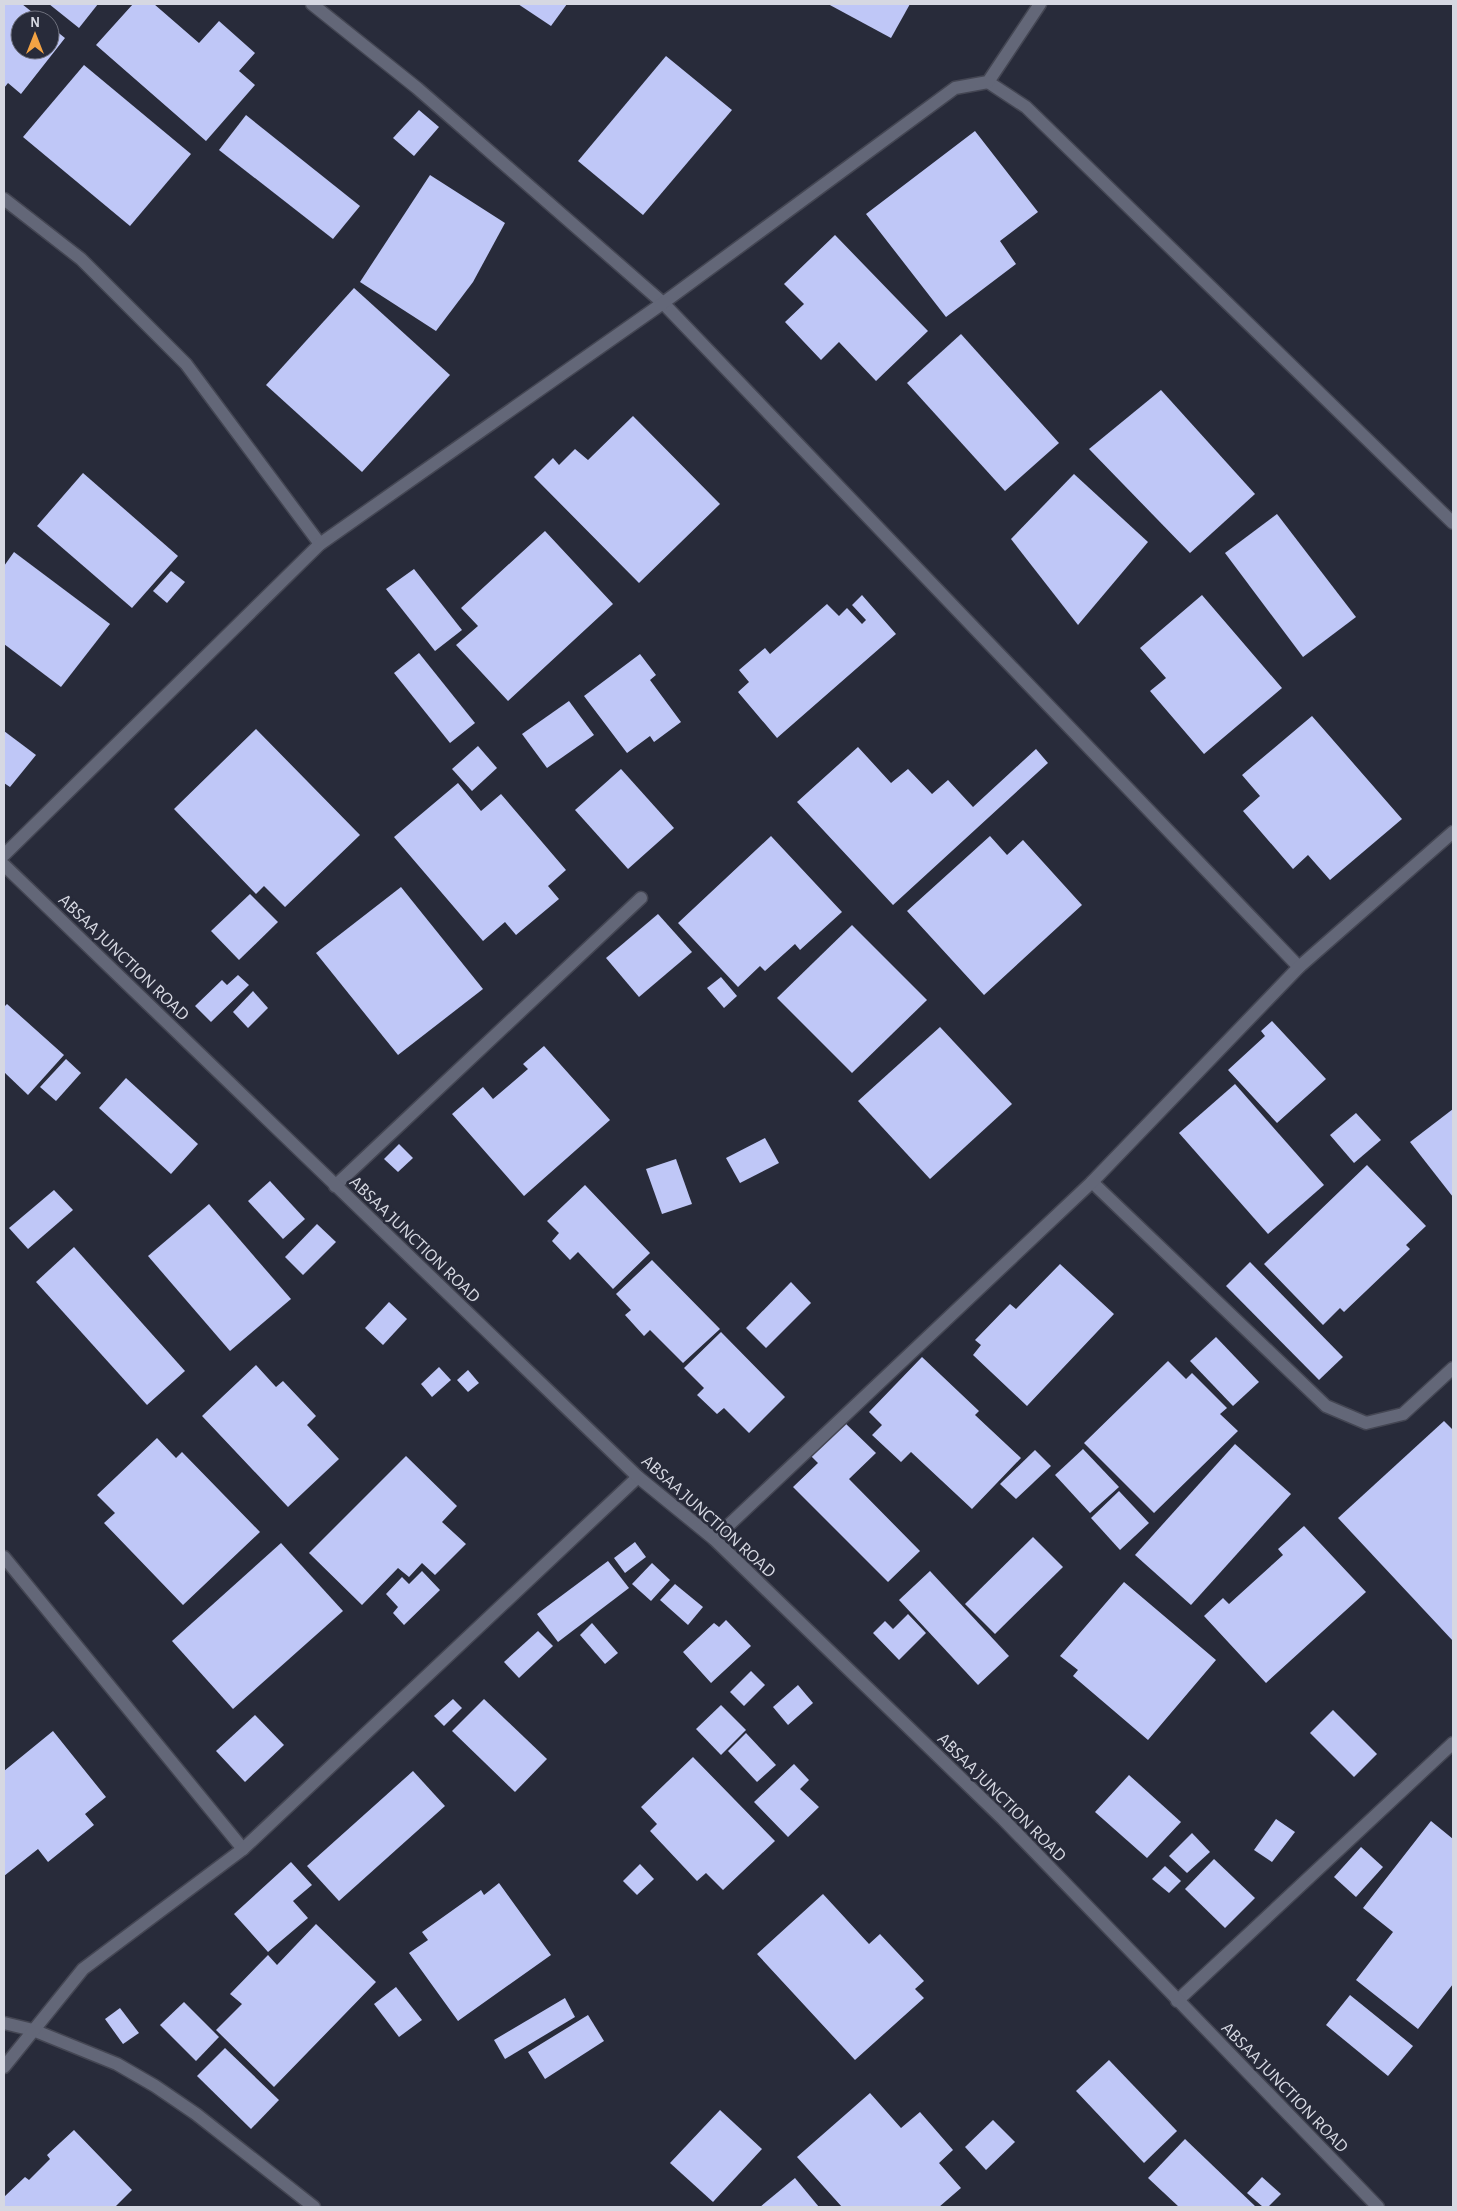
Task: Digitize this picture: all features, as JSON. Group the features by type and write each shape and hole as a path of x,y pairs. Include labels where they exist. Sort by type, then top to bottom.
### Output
{"street":[{"path":"312,4 417,88 663,303 1299,967"},
{"path":"988,82 1040,4"},
{"path":"4,855 320,544 663,303 955,88 988,82 1026,106 1453,523"},
{"path":"4,199 81,259 186,364 320,544"},
{"path":"714,1539 1092,1182 1299,967 1453,832"},
{"name":"ABSAA JUNCTION ROAD","path":"4,865 638,1477 714,1539 1003,1819 1378,2207"},
{"path":"335,1186 641,898"},
{"path":"1092,1182 1326,1406 1366,1423 1403,1414 1453,1368"},
{"path":"4,2067 83,1969 243,1849 638,1477"},
{"path":"4,1556 243,1849"},
{"path":"1177,2001 1453,1743"},
{"path":"4,2023 33,2030 117,2064 155,2086 196,2114 314,2207"}],"building":[{"path":"4,4 22,4 30,10 10,10 10,60 48,60 21,94 8,83 4,88"},
{"path":"49,4 98,4 79,28 60,13 60,10 56,10"},
{"path":"133,4 154,4 199,43 219,21 255,53 239,71 255,85 206,141 96,45"},
{"path":"518,4 567,4 551,26"},
{"path":"828,4 910,4 891,38"},
{"path":"60,34 65,38 60,44"},
{"path":"666,56 732,110 643,215 578,161"},
{"path":"84,65 191,154 130,226 23,137"},
{"path":"419,110 439,127 414,156 393,138"},
{"path":"246,115 360,206 333,239 219,150"},
{"path":"975,131 1038,212 1000,241 1016,264 946,317 866,214"},
{"path":"430,175 505,223 473,282 436,331 360,282"},
{"path":"835,235 928,331 876,381 839,342 821,360 785,322 804,304 784,284"},
{"path":"354,288 450,375 362,472 266,385"},
{"path":"961,334 1059,443 1005,491 907,383"},
{"path":"1161,390 1255,494 1190,553 1089,449"},
{"path":"633,416 720,504 639,583 534,477 553,458 559,465 575,449 588,460"},
{"path":"83,473 178,556 132,608 37,526"},
{"path":"1074,474 1148,542 1078,625 1011,539"},
{"path":"1277,514 1356,617 1303,657 1225,553"},
{"path":"545,531 613,604 508,701 456,645 478,626 461,608"},
{"path":"14,552 110,624 61,687 4,644 4,566"},
{"path":"414,569 462,630 435,651 386,589"},
{"path":"171,571 185,582 167,603 153,591"},
{"path":"862,595 896,634 777,738 738,692 749,682 739,670 765,648 770,654 827,604 839,616 847,608 862,624 866,620 852,605"},
{"path":"1202,595 1282,688 1204,754 1150,691 1166,678 1140,648"},
{"path":"419,653 475,723 450,743 394,673"},
{"path":"640,654 656,675 650,680 681,722 654,742 650,736 627,753 584,696"},
{"path":"569,701 594,735 547,768 522,734"},
{"path":"1312,716 1402,819 1330,880 1308,855 1293,869 1243,811 1260,796 1242,775"},
{"path":"256,729 360,835 285,907 264,886 256,894 174,809"},
{"path":"4,731 36,755 10,787 4,783"},
{"path":"478,746 497,768 472,791 452,769"},
{"path":"858,747 891,783 908,769 932,794 948,780 973,807 1036,749 1048,763 893,905 797,802"},
{"path":"621,769 674,828 628,869 575,810"},
{"path":"458,783 481,811 501,794 566,870 548,886 559,899 516,935 505,922 483,941 394,837"},
{"path":"771,836 842,912 800,950 795,944 765,971 760,966 738,987 678,923"},
{"path":"990,836 1007,855 1023,840 1082,905 984,995 907,911"},
{"path":"401,887 483,989 398,1055 316,953"},
{"path":"250,894 278,922 239,960 211,931"},
{"path":"658,914 692,952 639,997 606,958"},
{"path":"852,925 927,1000 852,1073 777,998"},
{"path":"238,975 249,985 211,1022 195,1006 222,980 227,985"},
{"path":"721,977 737,996 724,1008 707,988"},
{"path":"253,991 268,1008 248,1028 233,1012"},
{"path":"7,1004 64,1055 28,1095 4,1072 4,1007"},
{"path":"1272,1021 1326,1079 1277,1123 1228,1070 1265,1036 1261,1031"},
{"path":"940,1027 1012,1104 930,1179 858,1101"},
{"path":"544,1046 610,1120 524,1196 452,1114 483,1087 493,1099 528,1069 523,1064"},
{"path":"66,1059 81,1073 56,1101 40,1087"},
{"path":"126,1078 198,1144 171,1174 99,1108"},
{"path":"1235,1084 1324,1185 1268,1234 1179,1133"},
{"path":"1453,1109 1453,1197 1410,1142"},
{"path":"1356,1113 1381,1140 1354,1163 1330,1135"},
{"path":"765,1138 779,1163 740,1183 726,1158"},
{"path":"399,1144 413,1158 398,1172 384,1159"},
{"path":"676,1159 692,1204 662,1214 646,1169"},
{"path":"1367,1165 1426,1226 1406,1245 1410,1249 1344,1312 1340,1308 1323,1325 1264,1264"},
{"path":"270,1181 305,1219 283,1239 248,1201"},
{"path":"585,1185 650,1253 613,1289 578,1252 570,1260 552,1241 559,1233 547,1221"},
{"path":"54,1190 73,1210 28,1249 9,1228"},
{"path":"209,1204 291,1299 230,1351 148,1256"},
{"path":"317,1224 336,1242 303,1275 285,1257"},
{"path":"74,1247 185,1371 147,1405 36,1282"},
{"path":"652,1260 720,1329 683,1363 650,1330 644,1336 625,1315 631,1310 616,1294"},
{"path":"1250,1262 1343,1357 1319,1380 1226,1286"},
{"path":"1060,1264 1114,1314 1027,1406 973,1355 981,1345 975,1340 1010,1304 1016,1309"},
{"path":"791,1282 811,1303 766,1348 746,1328"},
{"path":"389,1302 407,1319 383,1345 365,1328"},
{"path":"721,1332 785,1397 749,1433 724,1408 717,1414 697,1395 704,1388 684,1368"},
{"path":"1216,1337 1259,1382 1233,1406 1190,1361"},
{"path":"922,1357 979,1411 975,1415 1021,1458 972,1509 911,1452 901,1462 872,1435 882,1425 869,1412"},
{"path":"1168,1361 1186,1379 1192,1373 1227,1408 1220,1414 1238,1431 1154,1513 1084,1443"},
{"path":"256,1365 276,1387 283,1381 316,1416 307,1425 339,1459 288,1507 202,1416"},
{"path":"439,1367 451,1380 432,1397 421,1384"},
{"path":"468,1370 479,1383 468,1392 457,1380"},
{"path":"843,1421 876,1453 849,1479 920,1551 888,1582 793,1487 818,1463 809,1454"},
{"path":"1444,1421 1453,1430 1453,1641 1338,1518"},
{"path":"157,1438 176,1458 182,1452 260,1532 183,1605 104,1523 115,1513 97,1495"},
{"path":"1235,1444 1291,1494 1191,1605 1135,1555"},
{"path":"1083,1449 1119,1487 1090,1513 1055,1475"},
{"path":"1035,1450 1051,1466 1016,1499 1000,1484"},
{"path":"406,1456 457,1506 442,1522 466,1544 435,1575 422,1563 409,1577 398,1568 362,1605 309,1553"},
{"path":"1119,1491 1149,1523 1120,1550 1091,1518"},
{"path":"1304,1526 1366,1592 1266,1683 1204,1616 1223,1598 1229,1604 1283,1555 1278,1549"},
{"path":"1033,1537 1063,1567 995,1634 965,1604"},
{"path":"635,1542 646,1557 625,1573 614,1558"},
{"path":"281,1543 343,1611 233,1709 172,1641"},
{"path":"608,1561 629,1588 558,1642 537,1614"},
{"path":"652,1563 670,1580 651,1601 632,1584"},
{"path":"422,1571 440,1590 404,1625 393,1613 398,1607 386,1594 402,1577 409,1584"},
{"path":"930,1571 1009,1656 978,1685 899,1600"},
{"path":"1124,1582 1216,1660 1148,1740 1073,1676 1078,1670 1060,1656"},
{"path":"675,1584 703,1607 688,1625 660,1600"},
{"path":"908,1614 926,1633 899,1660 873,1633 885,1621 893,1629"},
{"path":"726,1620 751,1646 711,1683 683,1652 714,1623 719,1627"},
{"path":"592,1623 618,1653 605,1664 580,1635"},
{"path":"538,1631 553,1646 519,1678 504,1662"},
{"path":"751,1671 765,1685 744,1706 730,1692"},
{"path":"798,1685 813,1703 788,1725 773,1707"},
{"path":"453,1699 462,1708 444,1726 434,1716"},
{"path":"484,1699 547,1759 515,1792 452,1731"},
{"path":"721,1705 746,1730 721,1755 696,1729"},
{"path":"1333,1710 1377,1754 1354,1777 1310,1733"},
{"path":"255,1715 284,1745 245,1782 216,1751"},
{"path":"53,1731 106,1797 85,1814 94,1825 48,1862 38,1849 4,1876 4,1771"},
{"path":"746,1733 776,1765 757,1782 728,1751"},
{"path":"693,1757 775,1841 723,1890 706,1873 697,1881 650,1831 657,1824 641,1807"},
{"path":"794,1764 809,1780 800,1789 819,1807 788,1837 754,1802"},
{"path":"413,1771 445,1806 339,1901 307,1866"},
{"path":"1129,1775 1181,1822 1147,1858 1095,1812"},
{"path":"1276,1819 1295,1832 1272,1862 1254,1850"},
{"path":"1431,1821 1453,1839 1453,1984 1418,2029 1356,1980 1393,1932 1363,1908"},
{"path":"1192,1833 1210,1852 1187,1873 1169,1856"},
{"path":"1361,1847 1383,1867 1356,1897 1334,1877"},
{"path":"1214,1859 1255,1898 1225,1928 1185,1889"},
{"path":"291,1862 312,1885 293,1901 308,1918 268,1952 234,1914"},
{"path":"640,1864 654,1879 637,1895 623,1881"},
{"path":"1165,1866 1181,1881 1169,1893 1152,1879"},
{"path":"499,1883 551,1955 458,2021 409,1953 428,1940 422,1932 481,1890 484,1895"},
{"path":"823,1894 869,1944 880,1934 924,1981 915,1989 924,1998 855,2060 757,1954"},
{"path":"316,1924 376,1982 274,2087 216,2030 242,2004 230,1994 268,1955 277,1965"},
{"path":"396,1987 422,2020 399,2037 374,2004"},
{"path":"1350,1995 1413,2046 1388,2076 1326,2025"},
{"path":"565,1998 575,2017 505,2059 494,2040"},
{"path":"184,2002 219,2037 196,2061 160,2025"},
{"path":"120,2008 139,2033 123,2044 105,2019"},
{"path":"588,2015 604,2041 545,2079 528,2052"},
{"path":"225,2048 279,2100 251,2129 197,2076"},
{"path":"1109,2060 1177,2131 1144,2163 1076,2091"},
{"path":"870,2093 901,2128 920,2112 953,2150 939,2163 961,2188 939,2207 842,2207 797,2157"},
{"path":"720,2110 762,2149 713,2202 670,2163"},
{"path":"993,2120 1015,2142 986,2170 965,2147"},
{"path":"74,2130 132,2190 115,2207 4,2207 4,2197 25,2177 29,2180 50,2159 47,2155"},
{"path":"1185,2139 1256,2207 1179,2207 1148,2178"},
{"path":"1262,2177 1281,2194 1268,2207 1263,2207 1247,2193"},
{"path":"795,2178 819,2207 760,2207"}]}
